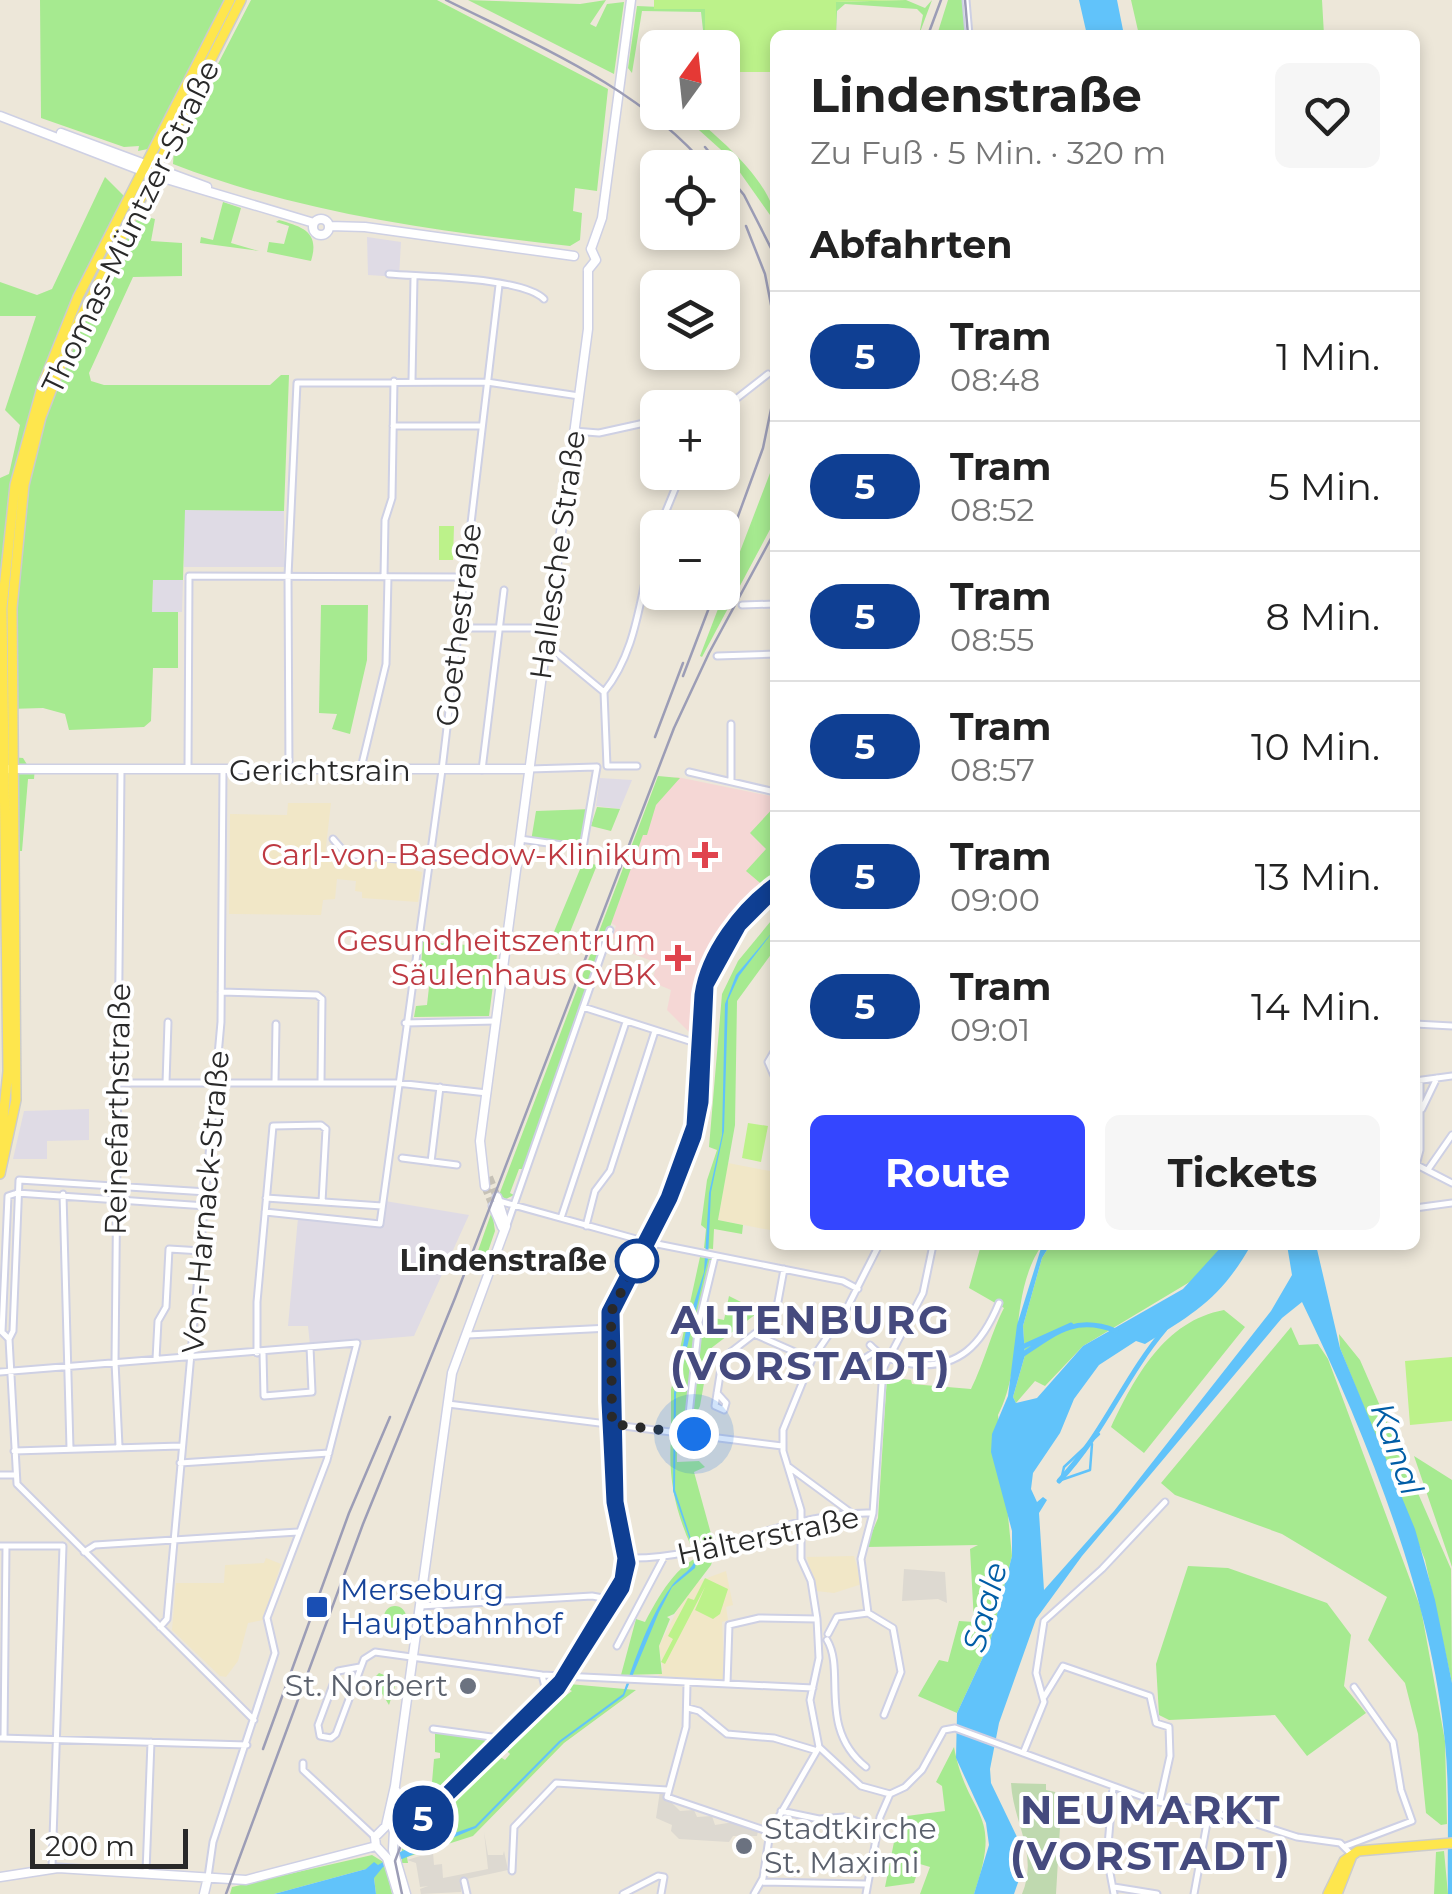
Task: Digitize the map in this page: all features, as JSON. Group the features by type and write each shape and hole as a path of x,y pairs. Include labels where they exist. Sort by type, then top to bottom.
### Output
{"main road":[{"name":"Thomas-Müntzer-Straße","path":"149,169 230,0"},
{"name":"Thomas-Müntzer-Straße","path":"0,1174 16,1100 3,579 22,451 65,328 241,0"},
{"path":"574,256 576,266 588,270 596,260 591,249 602,218 631,0"},
{"path":"0,113 149,169 314,223 319,234 329,226 365,227 574,256"},
{"path":"574,256 582,248 591,249"},
{"name":"Hallesche Straße","path":"487,1182 479,1148 579,396 590,305 588,270"},
{"name":"Thomas-Müntzer-Straße","path":"0,1148 6,769"},
{"name":"Gerichtsrain","path":"6,769 529,769"},
{"path":"406,1894 393,1847 395,1786 447,1404 464,1335 506,1226 496,1201"},
{"path":"496,1201 503,1237"},
{"path":"395,1786 379,1842 398,1894"},
{"path":"0,1877 52,1868 254,1878 392,1836"},
{"path":"379,1842 393,1847"},
{"path":"1349,1851 1452,1843"},
{"path":"1328,1894 1349,1851"},
{"path":"1337,1894 1349,1851"},
{"path":"204,1894 208,1877"}],"street":[{"path":"966,0 969,30"},
{"path":"389,274 499,285 534,291 544,299"},
{"path":"412,380 414,276"},
{"name":"Goethestraße","path":"265,1212 380,1224 394,1157 397,1083 442,770 499,285"},
{"path":"740,394 768,374"},
{"path":"362,771 386,664 394,380"},
{"path":"289,771 288,576 297,383 487,382 579,396"},
{"path":"574,431 600,433 640,424"},
{"path":"394,426 482,426"},
{"path":"188,772 190,576 464,577"},
{"path":"482,770 504,590"},
{"path":"742,605 770,604"},
{"path":"607,766 604,692 622,670 640,607"},
{"path":"457,628 548,628"},
{"path":"546,644 604,692"},
{"path":"718,656 770,654"},
{"path":"731,724 731,783"},
{"name":"Gerichtsrain","path":"529,769 637,766"},
{"path":"520,839 583,848 597,767"},
{"name":"Reinefarthstraße","path":"119,1446 115,1362 121,772"},
{"name":"Von-Harnack-Straße","path":"160,1627 167,1619 216,1082 223,772"},
{"path":"689,772 770,791"},
{"path":"334,840 346,854 429,862"},
{"path":"434,1729 506,1739 566,1677 623,1581 626,1558 615,1502 612,1424 610,1328 614,1302 646,1242 696,1127 707,979 737,924 770,892"},
{"path":"506,1226 610,930"},
{"path":"220,992 317,995 322,999 321,1082"},
{"path":"584,1008 702,1045"},
{"path":"166,1083 168,1022"},
{"path":"405,1023 496,1022"},
{"path":"561,1220 626,1022"},
{"path":"276,1024 276,1082"},
{"path":"1420,1024 1452,1026"},
{"path":"586,1226 596,1192 610,1171 655,1031"},
{"path":"1420,1081 1452,1076"},
{"path":"1422,1109 1437,1078"},
{"path":"118,1083 397,1083 487,1093"},
{"path":"431,1162 440,1087"},
{"path":"1420,1098 1420,1128"},
{"path":"310,1347 312,1392 264,1396 256,1302 270,1129 277,1124 323,1126 327,1132 322,1202"},
{"path":"1429,1168 1452,1135"},
{"path":"394,1157 457,1165"},
{"path":"1420,1167 1429,1168 1452,1183"},
{"path":"17,1194 19,1180 207,1192"},
{"path":"63,1194 64,1366 70,1448"},
{"path":"206,1206 63,1194 8,1196 2,1332 8,1339 16,1475 21,1489 254,1720"},
{"path":"265,1198 382,1206"},
{"path":"496,1201 646,1242 843,1280 858,1289"},
{"path":"1420,1207 1452,1203"},
{"path":"156,1359 158,1320 166,1308 169,1248 202,1251"},
{"path":"754,1894 770,1832 816,1749 811,1709 818,1640 811,1581 801,1559 802,1523 782,1446 787,1416 812,1359 858,1289 877,1250"},
{"path":"868,1613 861,1559 874,1513 886,1358 924,1294 932,1250"},
{"path":"684,1432 698,1322 714,1256"},
{"path":"770,1340 784,1269"},
{"path":"870,1345 886,1358 913,1364 948,1364 979,1341 999,1303"},
{"path":"717,1393 723,1358 774,1318"},
{"path":"464,1335 610,1328"},
{"path":"754,1334 812,1359"},
{"path":"0,1372 357,1342 328,1452 267,1618 275,1653 213,1842 208,1877"},
{"path":"850,1368 876,1352"},
{"path":"447,1404 782,1446"},
{"path":"14,1451 181,1446"},
{"path":"180,1464 328,1452"},
{"path":"788,1466 850,1512"},
{"path":"0,1476 16,1475"},
{"path":"1044,1697 1036,1673 1044,1621 1102,1569 1164,1502"},
{"name":"Hälterstraße","path":"626,1558 663,1559 802,1523 842,1518 850,1512 874,1513"},
{"path":"84,1552 94,1545 298,1532"},
{"path":"52,1868 63,1546 70,1539"},
{"path":"63,1546 3,1546 2,1738 247,1745"},
{"name":"Hälterstraße","path":"618,1646 663,1559"},
{"path":"420,1606 592,1596 614,1600"},
{"path":"866,1767 851,1754 841,1731 828,1637 838,1617 868,1613 891,1625 902,1672 884,1715"},
{"path":"727,1685 729,1626 770,1618 816,1619"},
{"path":"818,1640 828,1637"},
{"path":"360,1667 338,1670 318,1725 320,1736 330,1738 337,1732 360,1667 366,1656 374,1652 621,1682 813,1688"},
{"path":"1024,1751 1060,1666 1150,1696 1156,1723 1169,1727 1172,1738 1160,1801"},
{"path":"542,1675 548,1684 547,1698"},
{"path":"688,1684 684,1734 667,1790 671,1801 770,1832"},
{"path":"866,1894 878,1828 890,1794 912,1781 952,1727 1113,1787 1349,1851 1412,1821 1401,1790 1393,1742 1354,1687"},
{"path":"687,1708 702,1713 719,1730 816,1749 861,1786 890,1794"},
{"path":"146,1872 151,1742"},
{"path":"303,1763 303,1770 379,1842"},
{"path":"512,1871 514,1827 556,1783 667,1790"},
{"path":"1113,1787 1107,1858 1114,1890 1157,1894"},
{"path":"781,1811 819,1819 844,1817 878,1828"},
{"path":"1194,1894 1209,1812"},
{"path":"624,1894 649,1878 664,1877 661,1894"},
{"path":"464,1880 467,1894"},
{"path":"760,1882 865,1884"}],"shaded area":[{"path":"367,237 401,242 399,277 368,275"},
{"path":"184,510 284,511 284,567 184,567"},
{"path":"153,580 183,580 182,612 152,612"},
{"name":"Carl-von-Basedow-Klinikum","path":"677,777 770,796 770,884 730,923 707,965 700,991 697,1040 667,1010 671,990 652,982 657,963 631,953 633,945 611,938 616,926 611,923 662,782"},
{"path":"600,778 632,780 620,809 596,806"},
{"path":"288,803 331,803 325,855 330,861 364,864 365,859 414,864 414,870 422,872 418,902 362,898 362,892 355,891 356,881 337,879 335,899 323,900 321,915 229,914 230,814 287,815"},
{"path":"89,1109 89,1140 47,1141 47,1159 13,1159 24,1111"},
{"path":"728,1163 770,1171 770,1230 718,1220"},
{"path":"385,1201 469,1215 414,1336 310,1345 308,1326 288,1326 298,1218 381,1225"},
{"path":"854,1556 862,1584 834,1593 816,1591 807,1557"},
{"path":"266,1558 281,1564 263,1620 248,1623 238,1661 226,1677 220,1676 172,1630 176,1583 224,1583 225,1565 264,1563"},
{"path":"904,1569 945,1572 947,1603 938,1599 902,1601"},
{"path":"726,1571 733,1605 726,1607 728,1620 722,1622 725,1680 658,1676 663,1670 659,1646 685,1595 699,1581"},
{"path":"660,1791 680,1811 694,1810 697,1817 712,1816 715,1825 734,1822 758,1831 757,1836 733,1836 729,1842 679,1839 671,1831 672,1825 656,1818"},
{"path":"484,1832 488,1855 503,1855 504,1851 508,1870 462,1880 461,1892 421,1894 420,1889 428,1886 420,1887 416,1863 407,1860 433,1852 434,1865 442,1864 443,1878 488,1869"}],"green space":[{"path":"40,0 226,0 148,149 138,151 139,146 124,147 41,118"},
{"path":"251,0 437,0 608,89 597,191 575,188 573,211 582,213 580,240 570,246 368,218 269,195 173,164 174,149"},
{"path":"468,0 580,4 606,0 590,24 596,27 607,4 624,2 614,74"},
{"path":"654,0 906,0 836,2 836,30 770,30 770,72 740,72 740,30 705,30 705,9 654,9"},
{"path":"906,0 925,8 932,0 921,30 923,15 917,9 845,4 837,11 836,30 836,2"},
{"path":"948,0 963,0 965,30 939,30"},
{"path":"1131,0 1322,0 1324,30 1138,30"},
{"path":"637,6 705,9 705,30 701,12 642,11 632,73 628,68"},
{"path":"699,130 714,134 730,150 721,150"},
{"path":"740,160 765,192 770,215 740,173"},
{"path":"105,177 144,216 155,219 151,241 182,243 182,276 133,277 89,373 91,381 104,385 270,385 281,375 289,375 284,511 185,510 183,580 153,580 152,612 178,612 178,668 153,668 151,721 144,727 69,730 65,714 43,708 8,709 9,757 23,758 28,766 35,767 34,779 28,779 22,851 12,851 8,790 0,789 0,478 9,474 20,425 5,410 36,316 0,316 0,282 37,295 52,289"},
{"path":"223,202 241,208 231,243 259,251 200,243 201,237 213,240"},
{"path":"276,222 295,225 311,237 311,261 267,252 269,242 284,244 289,226"},
{"path":"770,473 770,529 740,586 740,551"},
{"path":"439,526 454,526 453,560 439,560"},
{"path":"321,605 368,605 367,660 350,734 332,729 337,714 319,713"},
{"path":"718,610 727,610 702,657"},
{"path":"658,776 680,778 656,805 647,835 643,835 523,1169 519,1169 510,1193 514,1195 506,1199 499,1195"},
{"path":"597,807 620,809 611,831 591,826"},
{"path":"592,809 583,848 531,841 536,811"},
{"path":"770,811 770,883 765,887 746,871 766,849 750,833"},
{"path":"583,862 597,865 568,937 553,934"},
{"path":"770,922 770,956 737,1001 735,1125 718,1220 743,1225 742,1234 714,1229 713,1249 704,1248 706,1229 701,1225 707,1180 717,1150 709,1147 722,994 738,961"},
{"path":"423,942 498,947 489,1016 414,1017 416,1006 427,1005 431,969 421,965"},
{"path":"748,1123 768,1126 761,1162 742,1158"},
{"path":"492,1211 495,1231 482,1269 473,1265"},
{"path":"980,1250 1039,1250 1025,1285 1011,1373 998,1415 1012,1556 990,1642 957,1713 918,1696 939,1660 948,1662 959,1621 974,1622 970,1549 978,1545 866,1547 878,1518 887,1377 911,1380 912,1384 971,1389 1004,1308 969,1288"},
{"path":"1047,1250 1219,1250 1198,1277 1083,1346 1045,1386 1035,1381 1016,1403 1013,1397 1025,1355 1023,1326"},
{"path":"700,1257 714,1259 704,1316 724,1320 729,1296 755,1309 756,1314 710,1349 700,1406 690,1427 671,1425 671,1390"},
{"path":"1224,1310 1245,1327 1144,1453 1111,1427 1130,1389 1168,1339 1203,1316"},
{"path":"1291,1327 1299,1345 1318,1344 1328,1359 1421,1609 1445,1741 1447,1824 1441,1825 1426,1813 1418,1734 1405,1683 1368,1640 1387,1597 1282,1534 1175,1495 1161,1483"},
{"path":"1339,1334 1360,1360 1451,1569 1452,1683 1425,1560 1340,1348"},
{"path":"1452,1357 1452,1421 1410,1425 1405,1361"},
{"path":"671,1437 677,1438 677,1462 699,1461 705,1467 694,1472 713,1541 691,1546 685,1533 672,1480"},
{"path":"1414,1456 1452,1480 1452,1567 1450,1561"},
{"path":"716,1550 711,1565 674,1614 667,1617 670,1619 659,1646 662,1674 621,1675 636,1619 645,1622 682,1568"},
{"path":"1188,1566 1228,1568 1327,1603 1351,1635 1344,1686 1366,1713 1307,1756 1275,1715 1169,1720 1159,1715 1156,1664"},
{"path":"705,1578 728,1589 720,1614 713,1619 695,1610 705,1587 665,1664 661,1662 673,1639 668,1636 688,1598 694,1600"},
{"path":"391,1606 399,1606 406,1617 399,1628 391,1628 384,1621 384,1613"},
{"path":"379,1673 397,1680 389,1705 373,1679"},
{"path":"569,1684 636,1690 564,1743 473,1836 407,1857 408,1863 402,1863 402,1848 409,1840 499,1756 505,1760 510,1754 505,1749 550,1701 554,1704 572,1691 565,1687"},
{"path":"435,1733 484,1739 488,1744 431,1794 434,1759 440,1758 440,1753 435,1752"},
{"path":"954,1747 985,1829 986,1845 974,1894 920,1894 930,1867 920,1864 914,1883 885,1887 899,1817 945,1811 942,1786 936,1782"},
{"path":"1011,1783 1046,1784 1046,1790 1055,1792 1061,1810 1056,1894 1022,1894 1027,1851"},
{"path":"1444,1851 1448,1894 1434,1894 1436,1852"},
{"path":"372,1855 385,1863 392,1894 376,1894 374,1878 366,1869 274,1894 230,1894 232,1887"}],"water":[{"path":"1079,0 1117,0 1123,30 1086,30"},
{"path":"770,935 739,976 728,1000 724,1131 711,1192 708,1259 676,1394 675,1490 697,1557 695,1568 672,1587 624,1696 561,1742 476,1828 383,1867 374,1878 376,1894 274,1894 366,1869 374,1862 378,1865 402,1851 475,1826 559,1741 623,1694 655,1612 671,1587 694,1562 696,1557 673,1491 674,1393 687,1325 704,1272 709,1193 722,1135 725,1004 736,975"},
{"path":"1040,1250 1047,1250 1023,1326 1025,1355 1013,1397 1016,1403 1037,1398 1083,1346 1183,1289 1218,1250 1248,1250 1206,1302 1145,1344 1136,1341 1099,1365 1074,1399 1060,1433 1033,1473 1031,1489 1037,1502 1043,1497 1047,1500 1039,1513 1044,1590 1114,1511 1271,1311 1292,1275 1288,1250 1317,1250 1340,1348 1415,1529 1435,1600 1452,1683 1452,1894 1448,1894 1445,1742 1426,1630 1372,1460 1302,1302 1282,1318 1082,1556 1036,1619 999,1723 990,1769 991,1783 1019,1841 1021,1874 1014,1894 974,1894 989,1845 986,1823 956,1758 957,1713 990,1642 1012,1556 1012,1531 991,1452 992,1434 1008,1396 1017,1325"}],"waterway":[{"path":"1020,1348 1071,1325"},
{"path":"1022,1355 1056,1333 1078,1325 1116,1331"},
{"path":"1059,1481 1089,1444 1165,1329"},
{"path":"1092,1444 1090,1470 1061,1480 1064,1467 1099,1434"}],"tunnel":[{"path":"489,1177 497,1197"},
{"path":"485,1186 493,1206"}],"tram line":[{"path":"965,0 968,30"},
{"name":"5","path":"770,889 736,922 706,979 702,990 700,1096 694,1126 668,1198 609,1312 609,1402 614,1502 625,1563 620,1586 561,1681 422,1819 558,1688 622,1588 628,1563 616,1502 612,1312 670,1198 694,1136 701,1102 706,985 739,925 770,893"},
{"path":"402,1894 395,1861 404,1837 556,1686 620,1586 625,1563 614,1502 609,1312 667,1197 694,1126 703,984 736,922 770,890"}],"railway":[{"path":"446,0 619,91 691,150"},
{"path":"930,30 941,0"},
{"path":"705,147 744,195 770,246"},
{"path":"746,226 765,274 770,300"},
{"path":"740,511 763,448 770,414"},
{"path":"226,1894 363,1524 455,1298 674,728 770,540"},
{"path":"683,676 708,610"},
{"path":"655,737 683,663"},
{"path":"263,1749 349,1513 390,1417"}],"place":[{"name":"Carl-von-Basedow-Klinikum","path":"705,855"},
{"name":"Gesundheitszentrum Säulenhaus CvBK","path":"678,958"},
{"name":"Lindenstraße","path":"637,1261"},
{"name":"Merseburg Hauptbahnhof","path":"317,1607"},
{"name":"St. Norbert","path":"468,1686"},
{"name":"Stadtkirche St. Maximi","path":"744,1846"}],"district":[{"name":"ALTENBURG (VORSTADT)","path":"811,1343"},
{"name":"NEUMARKT (VORSTADT)","path":"1151,1833"}],"route":[{"path":"637,1261 611,1312 612,1424 694,1434"}],"water label":[{"name":"Kanal","path":"1397,1449"},
{"name":"Saale","path":"985,1607"}]}
